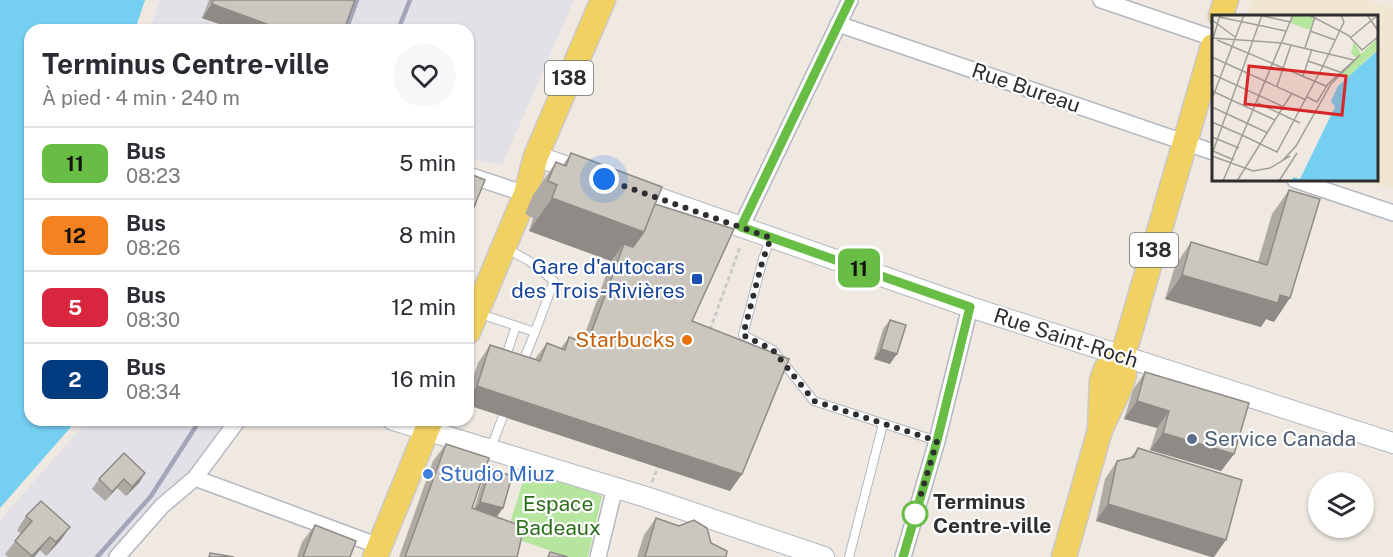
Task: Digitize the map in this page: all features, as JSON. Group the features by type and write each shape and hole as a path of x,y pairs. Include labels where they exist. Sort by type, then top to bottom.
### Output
{"main road":[{"name":"138","path":"474,317 525,194 536,156 603,0"},
{"path":"1221,15 1226,0"},
{"name":"138","path":"1064,557 1100,430 1124,375 1121,357 1186,144 1212,50"},
{"path":"377,551 429,426"}],"street":[{"path":"741,227 850,0"},
{"path":"1101,0 1212,38"},
{"name":"Rue Bureau","path":"838,24 1212,153"},
{"path":"536,156 593,175"},
{"path":"474,177 525,194"},
{"path":"1301,182 1393,213"},
{"name":"Rue Saint-Roch","path":"615,183 970,307 1393,443"},
{"path":"903,557 937,441 970,307"},
{"path":"117,557 162,506 195,478 234,426"},
{"path":"431,426 491,450 615,487 824,557"},
{"path":"195,478 377,551"},
{"path":"598,557 615,487"}],"lane":[{"path":"771,238 763,259 743,335 773,350 814,401 937,441"},
{"path":"504,246 529,261 554,281 518,375"},
{"path":"474,322 516,326 535,332"},
{"path":"501,370 516,326"},
{"path":"491,450 503,416"},
{"path":"849,557 883,424"}],"path":[{"path":"710,332 740,248"}],"shaded area":[{"path":"160,0 574,0 502,165 474,159 474,24 151,24"},
{"path":"1251,0 1368,0 1393,8 1393,190 1371,182 1378,182 1378,15 1247,15"},
{"path":"83,426 222,426 190,471 111,557 0,557 0,520"}],"green space":[{"name":"Espace Badeaux","path":"527,469 602,496 588,557 568,557 506,535"}],"water":[{"path":"0,0 145,0 137,24 24,24 24,426 72,426 0,508"}],"building":[{"path":"213,0 355,0 346,24 267,24 212,4"},
{"path":"571,153 662,187 644,232 552,198 557,185 548,181 556,162 566,166"},
{"path":"474,175 485,180 474,207"},
{"path":"1289,190 1320,199 1290,298 1280,295 1278,303 1182,275 1191,242 1267,265"},
{"path":"655,204 734,229 692,321 789,359 742,474 477,386 490,345 540,361 547,343 565,350 569,337 587,344 624,244 633,247 644,232"},
{"path":"890,320 906,325 897,354 881,349"},
{"path":"1145,372 1249,403 1234,454 1163,433 1169,411 1137,401"},
{"path":"446,444 489,458 472,508 524,527 517,557 405,557"},
{"path":"1138,448 1242,480 1226,540 1108,504 1117,461 1134,457"},
{"path":"124,453 145,473 132,487 124,479 112,492 99,479"},
{"path":"490,469 512,476 503,508 480,502"},
{"path":"41,501 70,527 56,542 50,537 32,556 15,541 32,521 26,516"},
{"path":"656,518 679,526 694,520 707,528 711,543 727,551 726,557 645,557"},
{"path":"315,525 356,541 350,557 303,557"},
{"path":"550,552 568,557 548,557"},
{"path":"210,553 234,557 209,557"}],"railway":[{"path":"348,24 357,0"},
{"path":"400,24 410,0"},
{"path":"97,557 151,496 196,426"}],"bus line":[{"name":"11","path":"850,0 741,227 970,307 937,441 903,557"}],"place":[{"name":"Gare d'autocars des Trois-Rivières","path":"697,279"},
{"name":"Starbucks","path":"687,340"},
{"name":"Service Canada","path":"1192,439"},
{"name":"Studio Miuz","path":"428,474"},
{"name":"Terminus Centre-ville","path":"915,514"}],"route":[{"path":"604,179 771,238 763,259 743,335 773,350 814,401 937,441 915,514"}]}
